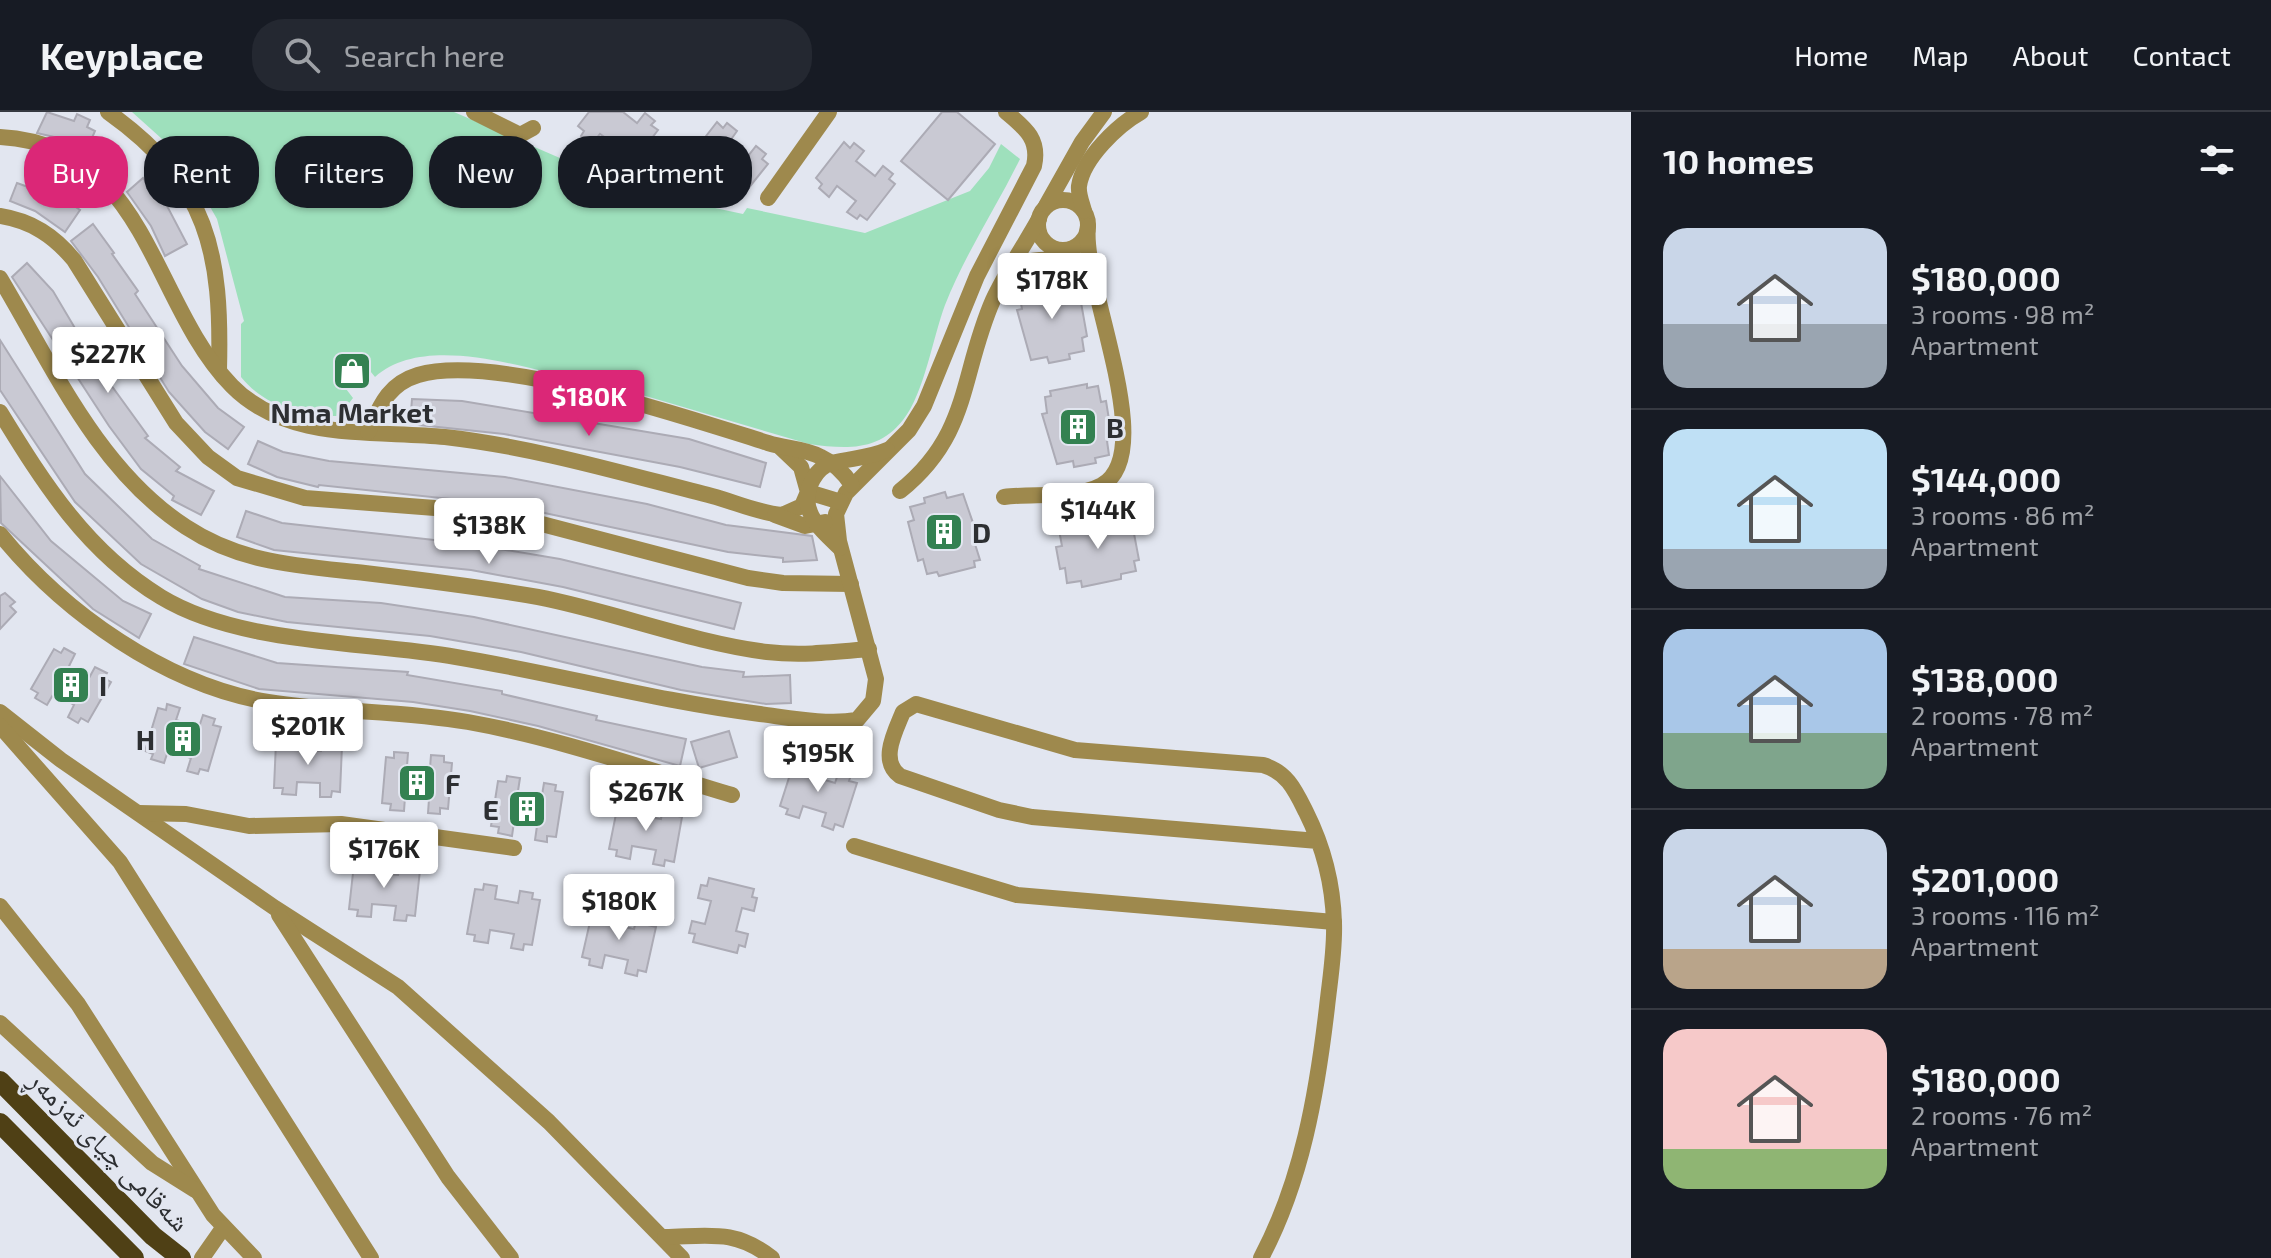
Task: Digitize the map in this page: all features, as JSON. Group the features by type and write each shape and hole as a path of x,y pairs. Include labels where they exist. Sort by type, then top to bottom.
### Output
{"main road":[{"name":"شەقامی چیای ئەزمەڕ","path":"0,1081 153,1236 181,1258"},
{"name":"شەقامی چیای ئەزمەڕ","path":"0,1123 134,1258"}],"street":[{"path":"108,112 135,132 174,172 203,225 218,279 219,370"},
{"path":"474,112 520,135 533,128"},
{"path":"768,198 829,112"},
{"path":"0,137 58,152 89,169 118,197 219,370 245,398 288,421 308,426 448,438 516,451 714,496 774,514 794,525 816,525 838,508 852,485 909,430 924,406 977,276 1034,166 1036,150 1031,136 1006,112"},
{"path":"900,491 938,455 961,403 994,299 1082,142 1104,112"},
{"path":"1004,497 1090,490 1105,483 1123,458 1122,410 1091,273 1086,219 1078,190 1081,177 1104,144 1141,112"},
{"path":"1065,200 1086,219 1076,246 1053,247 1041,235 1041,215 1056,201 1065,200"},
{"path":"0,216 29,223 59,243 74,260 176,423 208,457 237,478 305,498 445,508 538,523 748,578 783,583 851,584"},
{"path":"1013,266 1038,257 1075,264 1091,273"},
{"path":"0,278 87,423 117,465 139,489 184,526 234,552 284,566 538,597 769,652 828,653 869,649"},
{"path":"368,432 381,402 404,380 457,369 569,387 630,402 781,448 812,453 832,463 852,485"},
{"path":"0,412 69,518 99,549 130,577 164,599 227,625 455,656 726,710 831,722 857,720 869,710 876,679 842,550 838,508"},
{"path":"781,448 801,467 808,492 808,510 816,525 842,550"},
{"path":"774,514 796,510 818,472 832,463 889,450"},
{"path":"808,492 838,508"},
{"path":"0,534 46,583 106,630 175,671 219,688 270,703 429,715 473,723 546,740 732,795"},
{"path":"1261,1258 1295,1169 1315,1095 1334,922 1329,881 1318,841 1290,782 1278,771 1263,765 1075,750 916,704 903,712 888,757 891,768 900,776 1015,814 1318,841"},
{"path":"0,712 137,813 275,908 398,987 472,1050 665,1237 682,1258"},
{"path":"0,726 120,862 371,1258"},
{"path":"137,813 186,814 249,826 341,824 514,848"},
{"path":"854,846 983,887 1031,897 1334,922"},
{"path":"0,906 78,1004 197,1191 245,1255"},
{"path":"275,908 448,1177 511,1258"},
{"path":"0,1023 152,1163 197,1191"},
{"path":"202,1258 223,1228"},
{"path":"665,1237 734,1236 751,1243 772,1258"}],"green space":[{"path":"132,112 454,112 509,136 429,136 429,208 542,208 542,150 558,157 558,208 715,208 743,214 747,208 865,233 970,191 989,168 1001,144 1020,159 953,286 917,396 903,420 883,438 872,443 835,447 809,444 598,382 589,374 585,382 507,363 448,355 421,357 396,364 375,377 358,356 333,372 353,398 339,416 286,408 261,395 241,377 241,324 244,321 217,219 211,208 259,208 259,136 159,136"}],"building":[{"path":"47,112 74,121 77,114 90,120 87,127 95,131 93,136 37,133"},
{"path":"589,112 623,112 637,123 645,113 655,121 651,125 658,130 653,136 581,136 584,131 578,126"},
{"path":"942,112 957,112 995,144 948,200 901,161"},
{"path":"717,122 723,128 727,123 737,131 734,136 706,136"},
{"path":"844,142 850,148 854,143 864,151 856,161 875,176 883,166 893,174 889,179 895,184 867,220 860,215 857,219 847,212 856,201 837,186 829,197 819,188 822,184 816,178"},
{"path":"756,146 766,154 762,159 768,164 752,184 752,151"},
{"path":"143,178 144,208 168,208 187,244 165,256 151,226 128,191"},
{"path":"17,183 24,186 24,207 10,201"},
{"path":"28,208 80,210 65,232"},
{"path":"93,224 138,291 135,294 182,366 218,408 244,427 228,449 205,432 169,392 98,277 71,241"},
{"path":"27,263 53,291 98,367 148,436 145,438 180,467 176,471 214,491 201,515 172,500 174,496 141,469 109,426 12,277"},
{"path":"1061,280 1062,284 1072,282 1075,298 1080,297 1087,336 1082,338 1084,351 1069,354 1070,359 1049,363 1047,357 1031,360 1017,310 1022,309 1019,293 1025,292 1024,287"},
{"path":"0,340 85,474 152,539 200,566 199,569 285,597 381,603 474,617 702,667 744,672 743,677 790,675 791,703 766,704 681,690 521,652 430,636 287,622 238,612 202,599 141,564 75,502 0,390"},
{"name":"B","path":"1087,384 1087,388 1098,386 1101,402 1106,401 1112,438 1107,441 1109,455 1095,458 1096,463 1074,467 1073,461 1057,464 1042,414 1047,413 1045,397 1051,396 1050,391"},
{"path":"412,399 462,401 689,439 766,463 760,487 680,467 504,434 410,424"},
{"path":"258,441 283,452 329,461 505,477 647,504 726,525 812,536 817,560 783,562 783,558 728,552 507,505 318,487 277,477 248,464"},
{"path":"0,476 51,541 123,601 151,614 139,638 93,609 1,523"},
{"name":"D","path":"945,492 947,498 963,494 980,543 975,544 980,560 974,561 975,567 939,576 937,572 927,574 923,559 918,561 908,522 914,520 910,507 925,503 924,498"},
{"path":"246,511 282,523 470,544 560,559 741,603 734,629 563,587 471,570 274,550 237,537"},
{"path":"1109,516 1110,521 1126,518 1127,524 1132,523 1139,560 1134,561 1136,571 1121,574 1121,579 1082,587 1081,581 1067,583 1065,568 1060,569 1056,547 1062,546 1059,530"},
{"path":"5,593 15,602 10,606 16,612 0,629 0,596"},
{"path":"194,637 277,663 408,672 407,675 502,691 502,694 597,716 596,720 686,739 680,766 538,726 470,711 413,702 259,689 184,664"},
{"name":"I","path":"64,648 75,654 69,666 89,678 95,667 107,673 104,678 111,682 88,722 81,718 78,723 68,717 74,705 54,693 47,705 35,698 38,693 31,689 54,649 61,653"},
{"name":"H","path":"167,704 180,708 176,720 199,727 203,715 215,719 213,725 221,727 208,771 200,769 198,774 187,771 191,758 168,751 164,763 151,759 153,754 145,751 158,708 166,710"},
{"path":"729,731 737,757 699,768 691,742"},
{"path":"285,737 298,737 297,750 321,751 322,739 334,740 334,745 342,746 340,792 332,791 331,797 320,797 320,783 297,782 296,795 282,794 283,788 274,788 276,742 285,743"},
{"name":"F","path":"394,752 408,753 407,766 430,768 431,755 444,756 444,762 452,763 448,809 440,808 440,814 428,813 429,799 405,797 404,811 390,810 391,804 382,803 386,757 394,758"},
{"path":"804,759 816,764 812,776 835,783 839,771 851,775 849,781 857,783 843,827 835,824 833,830 822,826 826,813 803,806 799,818 786,814 788,809 780,806 794,762 802,765"},
{"name":"E","path":"507,776 520,778 518,791 542,795 544,783 556,785 555,791 563,792 556,837 547,836 547,842 535,840 537,826 514,822 512,836 498,833 499,827 491,826 498,781 506,782"},
{"path":"627,800 640,802 637,815 661,819 663,807 675,809 674,815 682,817 674,862 665,860 664,866 653,864 656,850 632,846 630,859 616,856 617,850 609,849 618,804 626,805"},
{"path":"362,858 376,860 374,873 398,875 399,863 412,864 411,870 420,870 415,916 407,915 406,921 394,920 396,906 372,904 371,917 357,916 358,910 349,909 354,864 362,864"},
{"path":"709,878 754,889 752,897 757,898 754,911 742,908 736,931 748,934 745,947 739,945 737,953 693,942 695,934 689,933 692,921 705,924 711,901 698,898 701,885 707,886"},
{"path":"484,884 497,886 495,899 518,903 520,891 533,893 532,899 540,900 532,945 524,944 523,950 511,948 514,934 490,930 488,943 474,941 475,935 467,934 475,889 483,890"},
{"path":"601,909 614,911 611,924 634,929 637,917 650,920 648,925 656,927 646,972 638,970 637,976 625,973 628,960 605,955 602,968 589,965 590,959 582,957 592,913 600,914"}],"place":[{"name":"Nma Market","path":"352,371"},
{"name":"B","path":"1078,427"},
{"name":"D","path":"944,532"},
{"name":"I","path":"71,685"},
{"name":"H","path":"183,739"},
{"name":"F","path":"417,783"},
{"name":"E","path":"527,809"}]}
